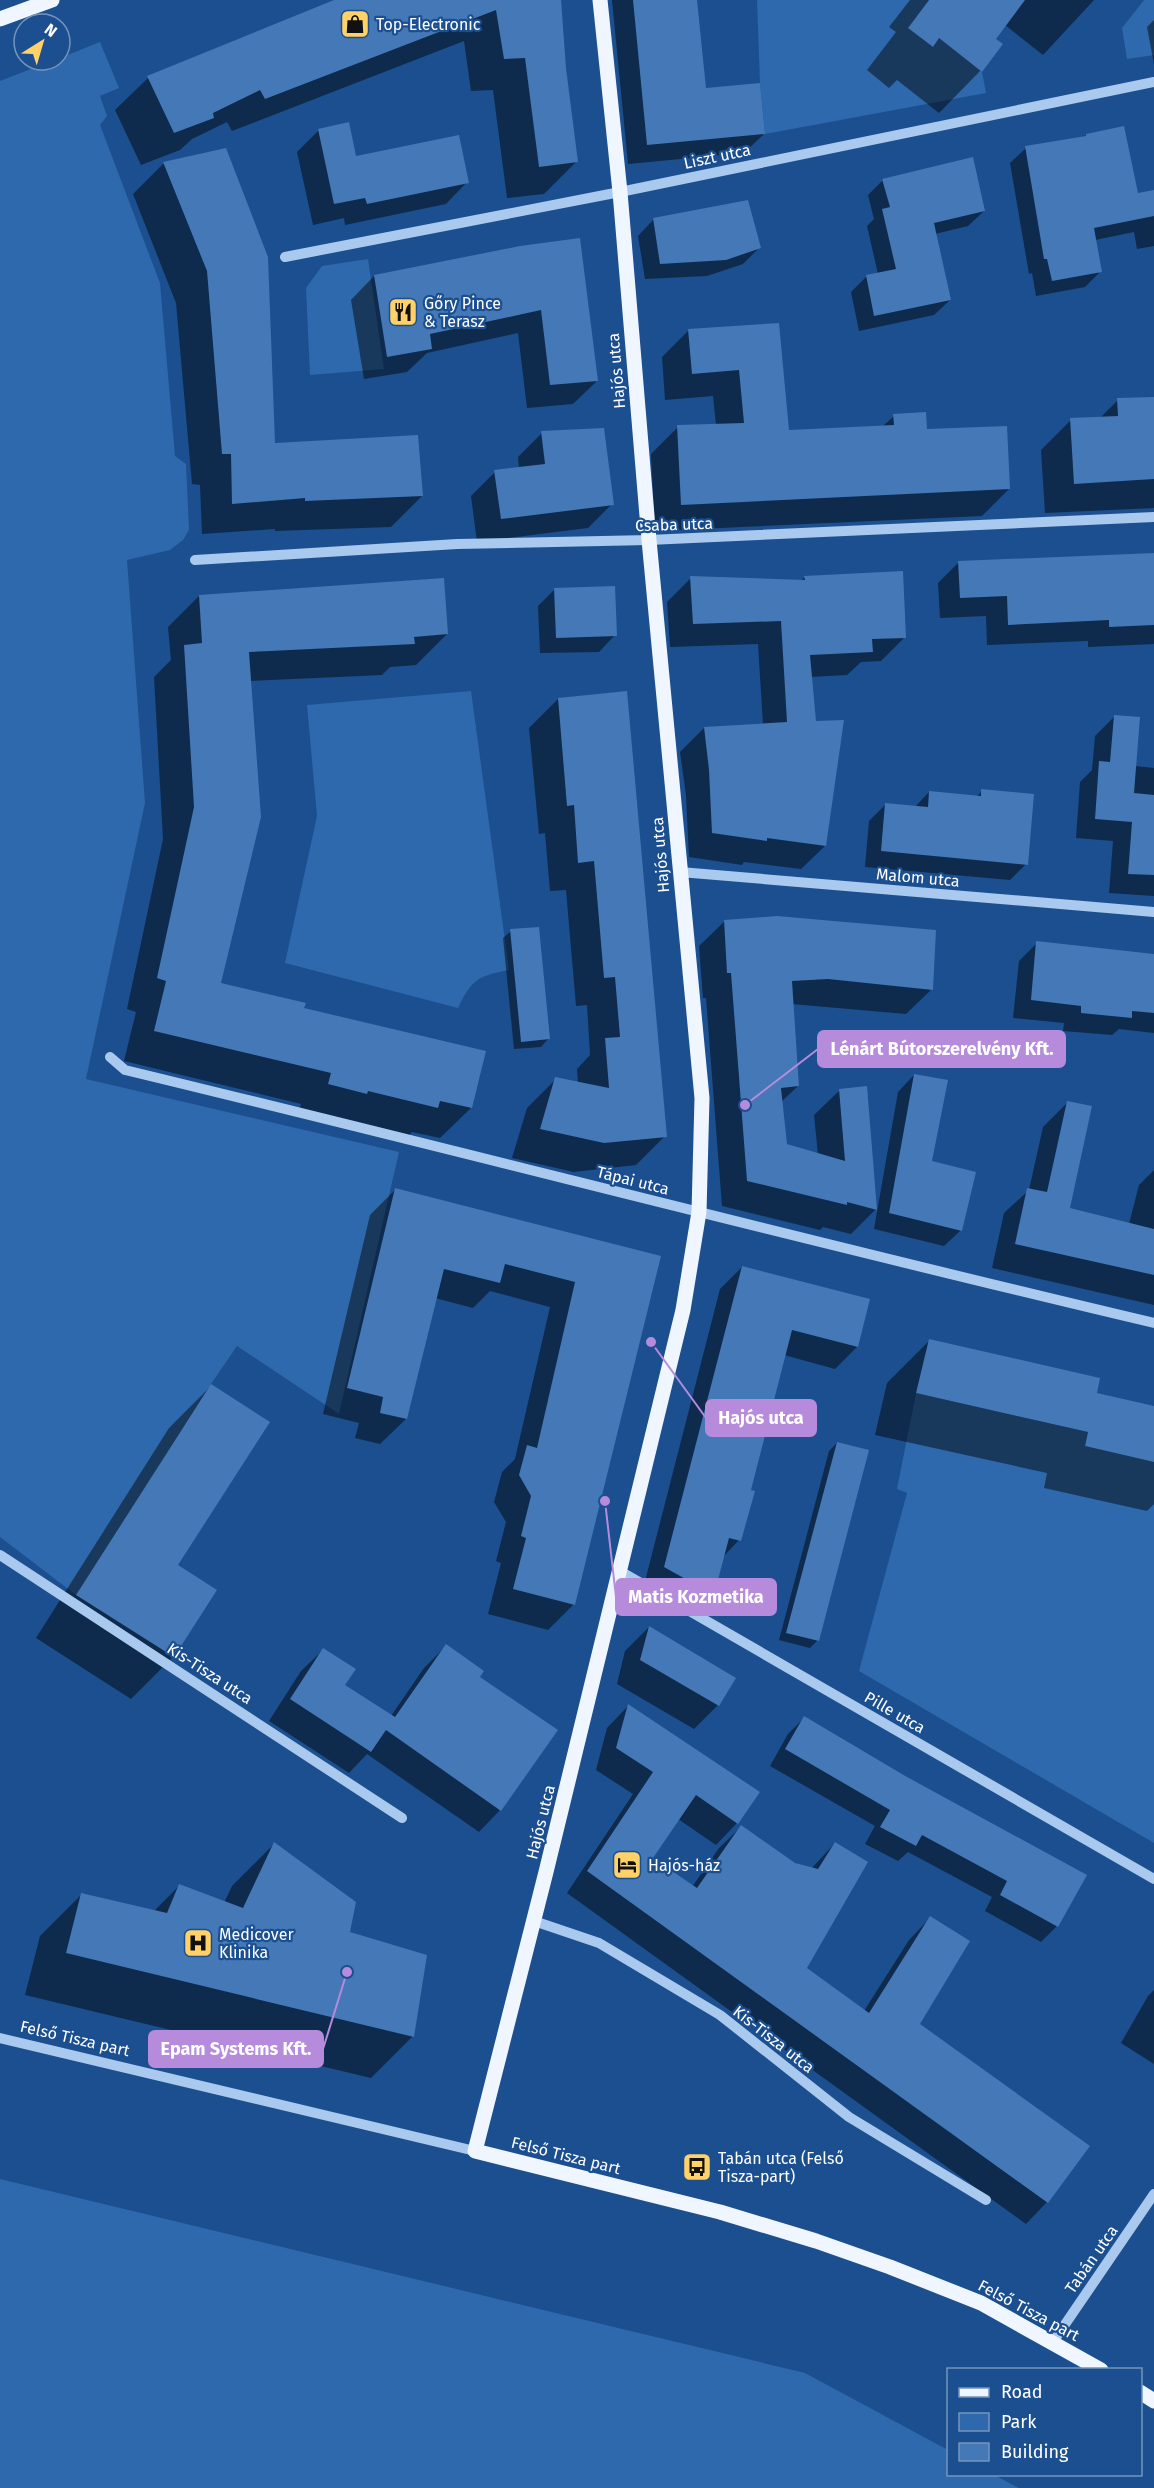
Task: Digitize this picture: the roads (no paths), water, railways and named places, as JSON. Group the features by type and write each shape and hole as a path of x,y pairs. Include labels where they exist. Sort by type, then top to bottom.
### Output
{"main road":[{"path":"0,20 52,0"},
{"name":"Hajós utca","path":"475,2151 534,1921 683,1310 699,1212 702,1098 649,540 620,192 600,0"},
{"name":"Felső Tisza part","path":"475,2151 720,2212 816,2241 981,2303 1098,2368"}],"street":[{"name":"Liszt utca","path":"285,257 620,192 1154,82"},
{"name":"Csaba utca","path":"195,560 457,544 649,540 1154,517"},
{"name":"Malom utca","path":"680,872 1154,912"},
{"name":"Tápai utca","path":"110,1057 125,1070 488,1158 927,1270 1154,1323"},
{"name":"Kis-Tisza utca","path":"0,1555 402,1818"},
{"name":"Pille utca","path":"620,1571 1154,1879"},
{"name":"Kis-Tisza utca","path":"534,1921 599,1943 720,2015 849,2117 986,2200"},
{"name":"Felső Tisza part","path":"0,2038 475,2151"},
{"name":"Tabán utca","path":"1053,2342 1154,2194"}],"place":[{"name":"Top-Electronic","path":"355,24"},
{"name":"Gőry Pince & Terasz","path":"403,312"},
{"name":"Lénárt Bútorszerelvény Kft.","path":"745,1105"},
{"name":"Hajós utca","path":"651,1342"},
{"name":"Matis Kozmetika","path":"605,1501"},
{"name":"Hajós-ház","path":"627,1865"},
{"name":"Medicover Klinika","path":"198,1943"},
{"name":"Epam Systems Kft.","path":"347,1972"},
{"name":"Tabán utca (Felső Tisza-part)","path":"697,2167"}]}
